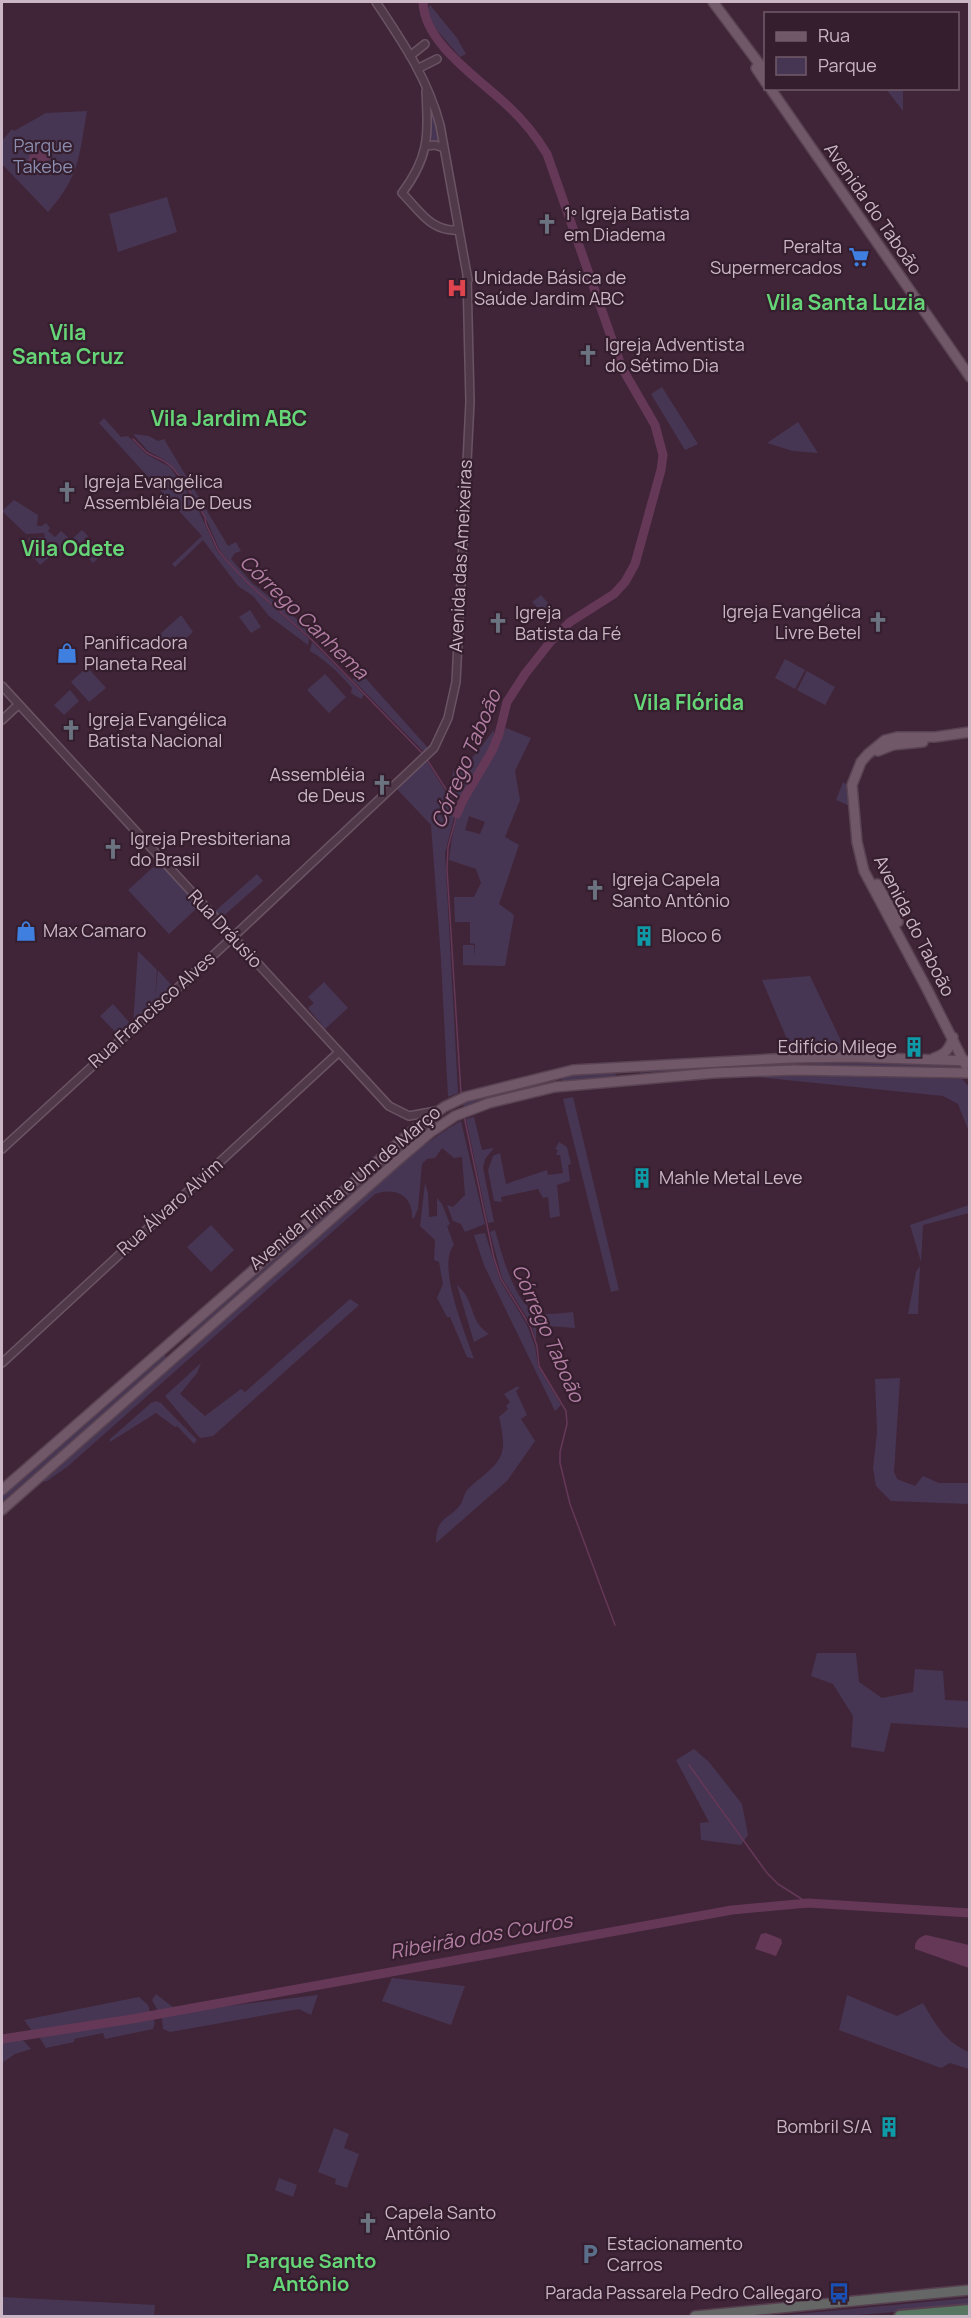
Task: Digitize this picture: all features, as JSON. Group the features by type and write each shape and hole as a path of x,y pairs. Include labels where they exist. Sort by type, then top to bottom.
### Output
{"highway":[{"path":"695,2316 969,2290"},
{"path":"900,2316 969,2310"}],"main road":[{"path":"714,2 764,72"},
{"path":"725,18 727,27 764,82"},
{"name":"Avenida do Taboão","path":"771,90 969,377"},
{"name":"Avenida do Taboão","path":"777,90 969,368"},
{"name":"Avenida do Taboão","path":"967,1061 864,871 857,842 852,784 861,762 885,740 897,737 935,737 969,732"},
{"name":"Avenida do Taboão","path":"969,737 952,741 905,743 884,747 868,760 862,770 857,789 865,854 873,878 939,999 967,1061 969,1073"},
{"path":"927,1060 944,1053 951,1044 952,1037"},
{"path":"810,1070 812,1061 841,1057"},
{"name":"Avenida Trinta e Um de Março","path":"2,1490 411,1132 441,1109 460,1099 573,1070 791,1058 841,1057 967,1061"},
{"path":"759,1071 787,1066 791,1063 791,1058"},
{"name":"Avenida Trinta e Um de Março","path":"2,1510 397,1161 431,1132 460,1114 489,1103 555,1087 759,1071 969,1073"}],"street":[{"name":"Avenida das Ameixeiras","path":"376,2 419,68 437,114 467,277 470,402 456,682 448,718 432,751"},
{"path":"410,56 425,44"},
{"path":"419,68 437,59"},
{"path":"426,85 426,146 420,165 402,193 435,226 444,230 458,230"},
{"path":"426,146 435,145 444,148"},
{"name":"Rua Dráusio","path":"2,686 232,938 393,1109 414,1116 441,1109"},
{"path":"2,720 18,705"},
{"name":"Rua Francisco Alves","path":"2,1149 432,751"},
{"name":"Rua Álvaro Alvim","path":"2,1363 339,1052"},
{"path":"441,1109 460,1114"}],"green space":[{"path":"430,5 457,38 466,54 460,57 435,28 427,10"},
{"path":"887,90 903,90 903,111"},
{"name":"Parque Takebe","path":"87,111 80,153 72,176 59,199 48,212 2,164 2,141 12,129 14,131 46,113"},
{"path":"432,114 441,145 431,142 428,144"},
{"path":"167,197 177,232 118,252 109,214"},
{"path":"662,387 698,444 685,450 651,394"},
{"path":"104,418 121,437 128,436 146,454 170,467 197,507 217,551 249,585 309,639 308,645 269,616 253,596 238,586 203,540 175,567 172,564 202,536 99,423"},
{"path":"798,422 818,453 793,451 767,443"},
{"path":"133,434 149,436 158,441 164,439 228,546 236,542 241,551 235,553 231,559 252,583 308,628 310,637 249,584 229,562 219,549 205,516 184,481 163,459 148,451"},
{"path":"14,500 38,515 37,526 46,523 50,528 48,531 55,537 61,531 71,540 82,530 88,536 79,545 74,541 61,553 58,550 40,565 28,551 33,546 28,541 29,538 45,537 44,533 26,534 2,511"},
{"path":"88,537 103,553 93,563 78,547"},
{"path":"541,595 553,609 545,615 532,602"},
{"path":"250,610 261,627 251,633 239,617"},
{"path":"181,615 193,632 178,646 172,639 166,645 158,636"},
{"path":"312,642 364,695 361,699 351,693 352,688 332,668 310,651"},
{"path":"785,659 805,670 795,689 775,678"},
{"path":"87,667 106,688 89,702 71,682"},
{"path":"807,671 835,687 825,705 797,690"},
{"path":"361,673 428,748 424,752 352,679"},
{"path":"325,674 346,697 329,713 307,690"},
{"path":"70,690 79,701 64,715 54,705"},
{"path":"506,728 531,738 515,771 520,800 505,837 519,845 499,904 514,915 505,966 463,965 463,945 474,945 475,957 475,944 470,943 470,922 455,922 454,897 474,897 481,883 476,869 449,860 457,818","holes":["469,816 485,822 480,834 465,830"]},
{"path":"494,730 486,757 458,801 451,789 453,771 465,767"},
{"path":"426,760 455,807 445,853 458,1093 448,1097 431,825 395,787"},
{"path":"843,782 848,786 850,806 836,800"},
{"path":"160,861 197,904 195,910 169,934 128,890"},
{"path":"257,874 263,881 220,919 214,912"},
{"path":"138,951 157,970 155,999 158,970 174,988 133,1025"},
{"path":"810,976 846,1051 792,1051 762,980"},
{"path":"324,982 348,1008 325,1029 308,1008 314,1003 308,997"},
{"path":"113,1004 130,1023 118,1035 100,1016"},
{"path":"786,1059 786,1064 640,1073 640,1069"},
{"path":"840,1060 956,1066 959,1069 811,1067 812,1063 836,1063"},
{"path":"615,1069 616,1077 562,1084 561,1076"},
{"path":"800,1074 962,1079 969,1087 969,1132 958,1104 943,1096 757,1077"},
{"path":"531,1083 532,1087 486,1099 464,1109 463,1102"},
{"path":"573,1097 619,1290 611,1292 563,1099"},
{"path":"474,1117 482,1150 494,1148 485,1159 483,1168 494,1222 488,1223 466,1119"},
{"path":"461,1121 485,1224 465,1232 461,1224 453,1221 447,1205 453,1207 465,1195 462,1157 454,1158 442,1148 435,1158 427,1159 422,1164 418,1209 414,1218 412,1218 412,1210 406,1198 396,1192 375,1194 67,1467 47,1481 40,1482 304,1251 379,1182 419,1149"},
{"path":"428,1125 433,1127 191,1336 188,1333"},
{"path":"559,1142 567,1147 571,1164 568,1165 570,1181 557,1185 560,1216 550,1218 548,1197 543,1198 538,1189 501,1197 502,1202 494,1201 488,1170 493,1156 500,1153 506,1184 547,1170 548,1175 563,1173 560,1155 556,1155 558,1150 555,1149"},
{"path":"425,1183 428,1193 429,1217 437,1216 437,1198 450,1224 447,1226 454,1245 449,1255 450,1284 474,1359 467,1357 450,1317 447,1317 437,1298 443,1284 439,1262 434,1260 435,1240 420,1226"},
{"path":"969,1205 969,1213 923,1225 921,1262 910,1225"},
{"path":"211,1225 234,1250 211,1272 187,1247"},
{"path":"495,1230 515,1288 528,1307 540,1313 573,1312 575,1328 536,1325 536,1341 531,1324 502,1278 490,1232"},
{"path":"485,1233 500,1280 527,1325 535,1346 538,1366 561,1405 555,1411 484,1265 474,1235"},
{"path":"920,1266 918,1314 908,1314 916,1272"},
{"path":"457,1285 467,1297 478,1323 489,1334 474,1342"},
{"path":"350,1299 359,1305 213,1436 200,1438 165,1396 201,1363 197,1373 180,1394 205,1416 241,1389 245,1392"},
{"path":"163,1353 167,1358 2,1502 2,1494"},
{"path":"900,1378 894,1472 897,1479 915,1486 923,1476 939,1483 969,1483 969,1504 891,1501 876,1486 873,1468 877,1432 875,1379"},
{"path":"518,1386 516,1391 527,1415 521,1419 535,1441 507,1481 436,1543 442,1522 458,1508 469,1488 500,1458 503,1442 499,1417 508,1409 506,1406 510,1402 504,1394"},
{"path":"156,1401 161,1403 197,1440 194,1444 177,1426 175,1427 156,1413 110,1442 110,1439"},
{"path":"817,1653 856,1653 859,1682 882,1698 913,1692 915,1669 943,1671 945,1700 969,1701 969,1728 891,1723 884,1752 851,1747 853,1716 833,1684 811,1676"},
{"path":"694,1749 709,1762 742,1804 748,1835 741,1845 701,1840 700,1823 709,1822 676,1760"},
{"path":"392,1978 465,1986 451,2025 382,2001"},
{"path":"156,1994 179,2012 318,1995 311,2015 299,2009 170,2032 163,2029 162,2019 152,2000"},
{"path":"847,1995 897,2016 923,2003 947,2037 969,2052 969,2069 950,2063 941,2068 839,2030"},
{"path":"139,1997 148,2005 150,2012 32,2031 24,2020"},
{"path":"151,2017 155,2022 153,2029 105,2039 103,2033 46,2048 38,2035"},
{"path":"21,2038 31,2049 15,2054 2,2063 2,2040"},
{"path":"334,2128 349,2134 344,2148 359,2154 347,2188 335,2184 336,2179 318,2172"},
{"path":"279,2178 297,2185 293,2197 275,2190"},
{"path":"2,2297 155,2305 154,2316 2,2316"},
{"path":"969,2298 969,2306 845,2316 775,2316"}],"shaded area":[{"path":"35,145 52,148 50,159 38,169 27,162"},
{"path":"766,1933 781,1939 782,1943 776,1956 755,1949 761,1934"},
{"path":"926,1935 969,1945 969,1968 915,1949 918,1940"}],"waterway":[{"name":"Córrego Taboão","path":"423,2 426,17 443,46 469,73 514,112 547,154 622,368 655,425 663,455 635,564 625,582 614,594 570,622 551,641 525,674 507,702 492,751 457,814"},
{"name":"Córrego Canhema","path":"133,439 147,453 172,467 183,481 205,517 218,550 228,562 249,584 313,641 423,754"},
{"name":"Córrego Taboão","path":"426,758 456,805 457,814 448,847 447,869 461,1094"},
{"name":"Córrego Taboão","path":"464,1116 494,1258 501,1279 530,1326 537,1346 539,1366 566,1411 567,1424 560,1452 560,1463 570,1504 615,1625"},
{"name":"Córrego Taboão","path":"689,1765 767,1873 778,1884 808,1903"},
{"name":"Ribeirão dos Couros","path":"2,2039 132,2019 732,1910 808,1903 970,1913"}],"place":[{"name":"1º Igreja Batista em Diadema","path":"547,224"},
{"name":"Peralta Supermercados","path":"859,257"},
{"name":"Unidade Básica de Saúde Jardim ABC","path":"457,288"},
{"name":"Igreja Adventista do Sétimo Dia","path":"588,355"},
{"name":"Igreja Evangélica Assembléia De Deus","path":"67,492"},
{"name":"Igreja Evangélica Livre Betel","path":"878,622"},
{"name":"Igreja Batista da Fé","path":"498,623"},
{"name":"Panificadora Planeta Real","path":"67,653"},
{"name":"Igreja Evangélica Batista Nacional","path":"71,730"},
{"name":"Assembléia de Deus","path":"382,785"},
{"name":"Igreja Presbiteriana do Brasil","path":"113,849"},
{"name":"Igreja Capela Santo Antônio","path":"595,890"},
{"name":"Max Camaro","path":"26,931"},
{"name":"Bloco 6","path":"644,936"},
{"name":"Edifício Milege","path":"914,1047"},
{"name":"Mahle Metal Leve","path":"642,1178"},
{"name":"Bombril S/A","path":"889,2127"},
{"name":"Capela Santo Antônio","path":"368,2223"},
{"name":"Estacionamento Carros","path":"590,2254"},
{"name":"Parada Passarela Pedro Callegaro","path":"839,2293"}],"district":[{"name":"Vila Santa Luzia","path":"846,303"},
{"name":"Vila Santa Cruz","path":"68,345"},
{"name":"Vila Jardim ABC","path":"229,419"},
{"name":"Vila Odete","path":"73,549"},
{"name":"Vila Flórida","path":"689,703"},
{"name":"Parque Santo Antônio","path":"311,2272"}]}
